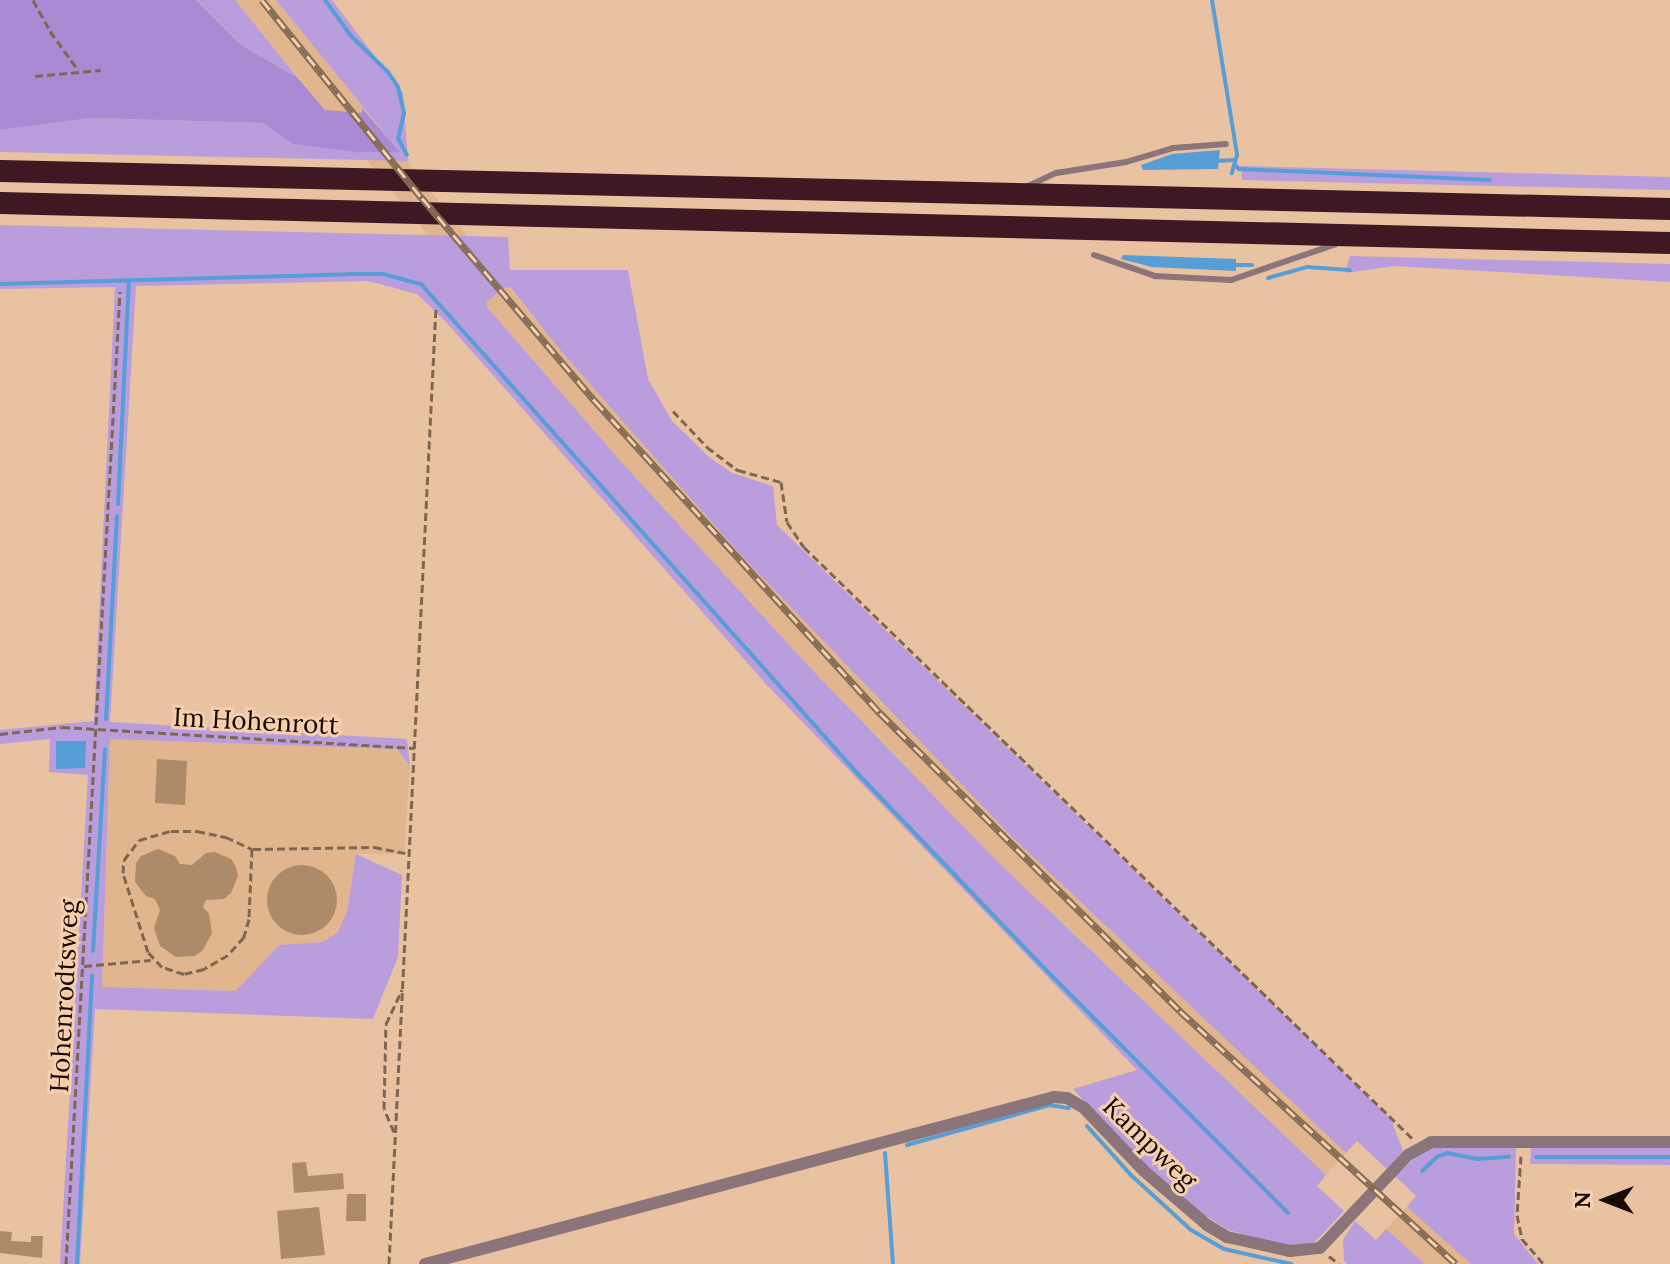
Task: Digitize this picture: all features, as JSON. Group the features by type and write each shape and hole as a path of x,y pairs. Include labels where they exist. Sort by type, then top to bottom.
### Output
{"highway":[{"path":"0,171 1670,209"},
{"path":"0,203 1670,243"}],"street":[{"name":"Kampweg","path":"425,1264 1054,1097 1067,1098 1084,1108 1144,1171 1207,1225 1227,1237 1290,1251 1320,1248 1419,1147"},
{"path":"1419,1147 1448,1139 1670,1142"}],"lane":[{"path":"1013,194 1056,173 1126,162 1173,148 1226,144"},
{"path":"1094,255 1155,276 1231,280 1357,236"}],"path":[{"path":"33,0 50,31 78,70"},
{"path":"35,76 101,70"},
{"name":"Hohenrodtsweg","path":"66,1264 120,291"},
{"path":"389,1264 436,306"},
{"path":"673,411 707,447 738,470 781,482 787,522 804,547 1419,1147"},
{"path":"0,734 62,727 96,730"},
{"name":"Im Hohenrott","path":"96,730 414,748"},
{"path":"252,849 249,919 238,947 204,969 184,974 162,967 153,960 125,885 124,860 130,848 153,834 197,831 226,837 252,849 374,847 409,854"},
{"path":"84,966 153,960"},
{"path":"395,1135 384,1109 386,1024 402,987"},
{"path":"1523,1140 1517,1215 1522,1239 1544,1264"}],"shaded area":[{"path":"0,0 196,0 241,45 298,78 325,110 362,113 362,108 400,152 358,152 293,144 263,123 91,118 0,130"},
{"path":"196,0 235,0 298,78 241,45"},
{"path":"235,0 276,0 560,350 738,552 1013,838 1346,1153 1326,1175 994,858 815,673 624,465 487,307"},
{"path":"276,0 332,0 403,93 408,161 0,152 0,130 91,118 263,123 294,144 399,151"},
{"path":"1241,166 1670,177 1670,190 1242,180"},
{"path":"0,225 508,237 510,270 628,270 648,379 672,421 709,457 732,473 773,486 777,525 1391,1119 1403,1151 1387,1169 1357,1141 1346,1153 1013,838 738,552 560,350 511,288 506,287 486,302 487,307 624,465 815,673 994,858 1326,1175 1317,1186 1344,1211 1316,1241 1282,1245 1228,1230 1190,1206 1140,1160 1073,1089 1137,1070 766,684 445,321 417,294 368,281 136,286 110,722 407,739 410,766 397,749 110,739 102,987 236,991 279,945 323,942 337,933 347,912 356,854 402,875 398,957 373,1019 95,1009 80,1264 60,1264 88,775 49,772 50,739 0,744 0,730 94,721 115,287 0,289"},
{"path":"1350,256 1670,264 1670,282 1395,266 1345,273"},
{"path":"110,738 397,749 410,766 404,854 356,854 347,912 337,933 323,942 279,945 236,991 102,987"},
{"path":"1447,1144 1516,1146 1514,1234 1538,1264 1471,1264 1407,1207 1416,1196 1395,1176 1424,1150"},
{"path":"1531,1148 1670,1148 1670,1165 1530,1164"},
{"path":"1407,1207 1471,1264 1425,1264 1386,1229"},
{"path":"1355,1221 1376,1240 1386,1229 1425,1264 1347,1264 1344,1261 1343,1240"}],"water":[{"path":"1220,150 1218,169 1143,170 1141,165 1172,154"},
{"path":"1123,255 1236,259 1236,271 1152,267 1121,259"},
{"path":"56,741 86,741 85,768 56,769"}],"building":[{"path":"157,759 187,761 185,805 155,803"},
{"path":"158,849 175,856 180,864 192,865 206,853 215,852 231,859 236,867 238,876 231,893 224,899 206,900 203,907 209,914 212,933 203,950 195,956 176,957 160,946 154,928 160,910 155,899 146,896 135,882 136,863 141,856"},
{"path":"302,865 327,875 337,900 327,925 302,935 277,925 267,900 277,875"},
{"path":"306,1162 308,1176 343,1173 344,1189 294,1193 292,1163"},
{"path":"347,1194 366,1194 366,1221 346,1221"},
{"path":"319,1207 325,1255 281,1259 277,1211"},
{"path":"0,1231 12,1232 11,1241 31,1242 31,1236 43,1236 42,1258 0,1253"}],"waterway":[{"path":"325,0 351,36 388,72 398,87 404,113 398,138 407,155"},
{"path":"1212,0 1237,155 1232,173"},
{"path":"1216,161 1235,160"},
{"path":"1235,165 1239,169 1490,180"},
{"path":"1234,265 1252,265"},
{"path":"1268,278 1307,267 1350,270"},
{"path":"0,284 350,274 383,274 421,284 858,774 1043,967 1288,1213"},
{"path":"118,504 129,280"},
{"path":"106,719 117,516"},
{"path":"93,951 105,749"},
{"path":"77,1264 92,975"},
{"path":"907,1145 1049,1105 1069,1108"},
{"path":"1087,1126 1131,1175 1191,1230 1224,1249 1291,1264"},
{"path":"885,1153 893,1264"},
{"path":"1422,1171 1437,1157 1447,1153 1477,1159 1509,1157"},
{"path":"1536,1157 1670,1157"}],"railway":[{"path":"262,0 422,198 595,401 880,713 1180,1011 1456,1264"}]}
